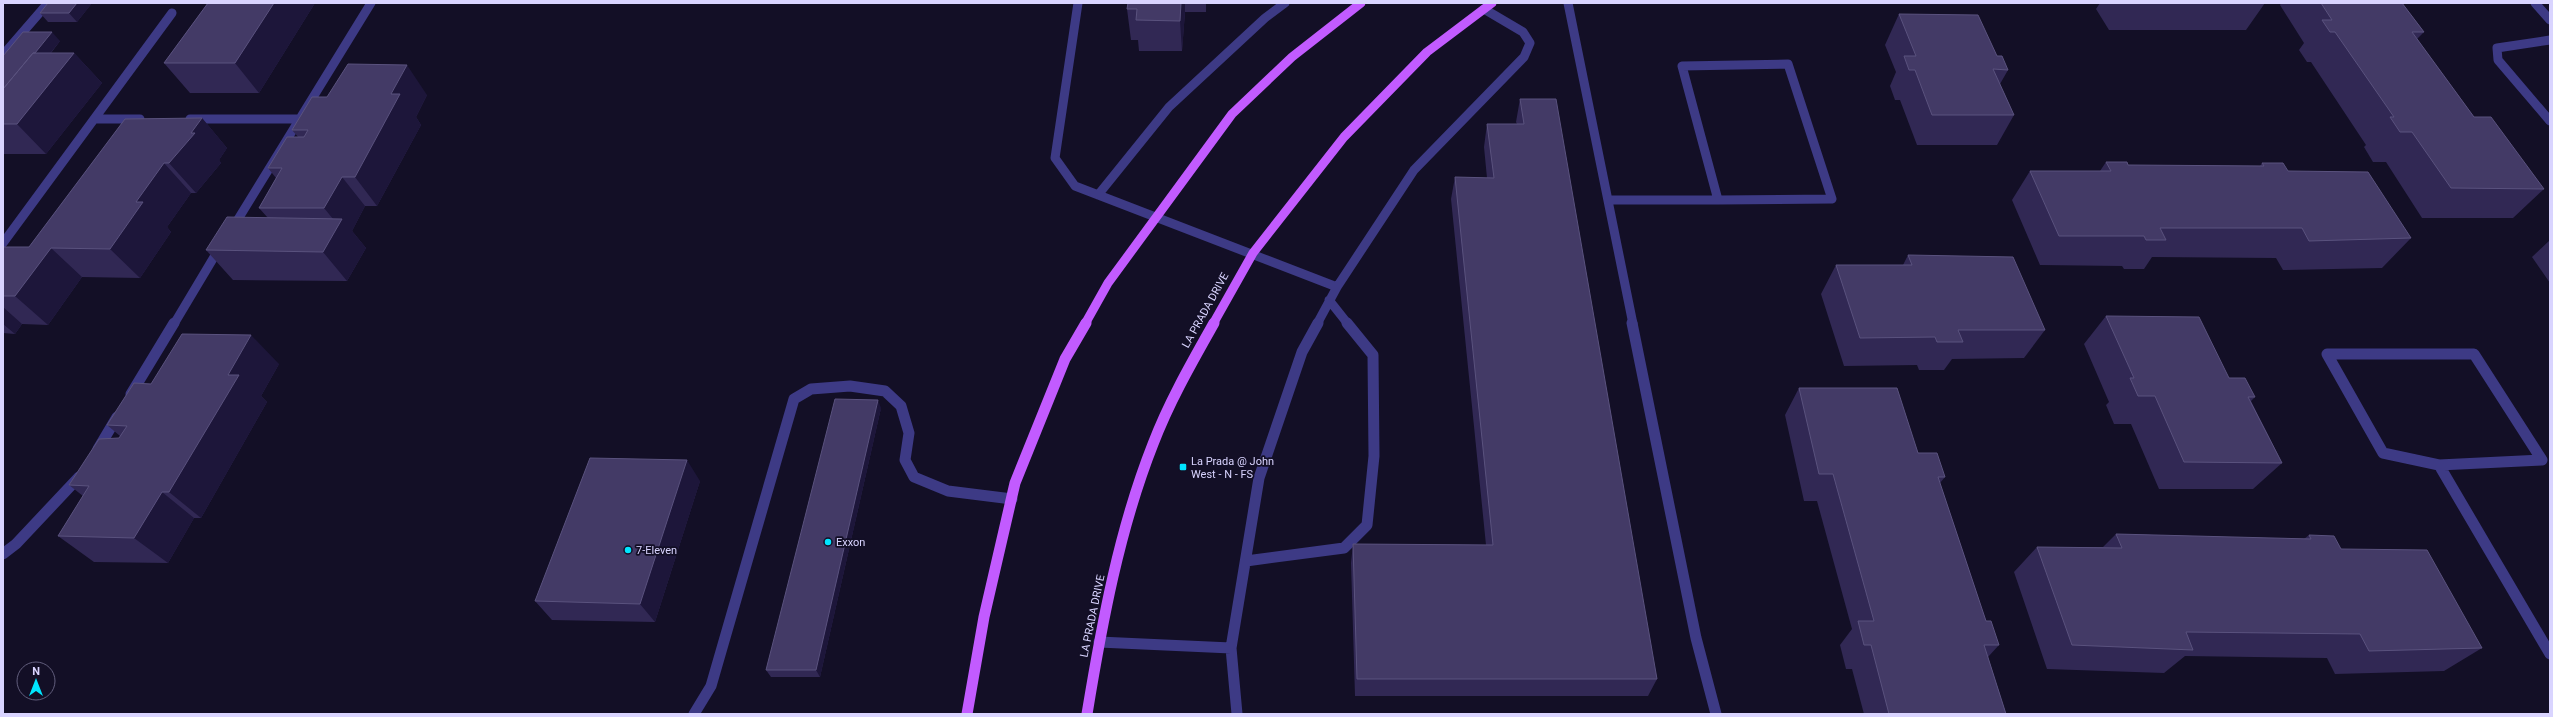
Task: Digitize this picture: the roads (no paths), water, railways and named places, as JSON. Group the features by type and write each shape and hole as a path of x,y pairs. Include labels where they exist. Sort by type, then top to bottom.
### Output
{"main road":[{"path":"967,714 984,616 1015,483 1065,359 1108,283 1232,114 1292,57 1361,3"},
{"name":"LA PRADA DRIVE","path":"1087,714 1099,642 1122,539 1153,444 1194,358 1253,253 1344,137 1427,52 1492,3"}],"street":[{"path":"3,55 48,3"},
{"path":"3,554 16,544 90,462 298,119 371,3"},
{"path":"1078,3 1055,158 1075,186 1155,218 1253,253 1337,287"},
{"path":"1098,195 1169,107 1265,18 1286,3"},
{"path":"1568,3 1696,638 1716,714"},
{"path":"2535,3 2550,20"},
{"path":"1237,714 1231,648 1259,478 1302,352 1337,287 1414,170 1524,57 1530,44 1523,32 1484,9"},
{"path":"3,243 172,13"},
{"path":"2550,40 2497,48 2498,60 2550,121"},
{"path":"1608,200 1718,200 1832,200 1788,64 1682,66 1718,200"},
{"path":"94,119 149,119"},
{"path":"180,119 298,119"},
{"path":"1246,561 1344,548 1367,525 1374,456 1374,355 1329,300"},
{"path":"2439,465 2542,460 2474,354 2327,354 2383,453 2439,465 2550,654"},
{"path":"694,714 711,686 794,399 811,389 850,386 885,391 901,406 909,433 905,460 914,477 948,491 1012,499"},
{"path":"1099,642 1231,648"}],"place":[{"name":"La Prada @ John West - N - FS","path":"1183,467"},
{"name":"Exxon","path":"828,542"},
{"name":"7-Eleven","path":"628,550"}]}
